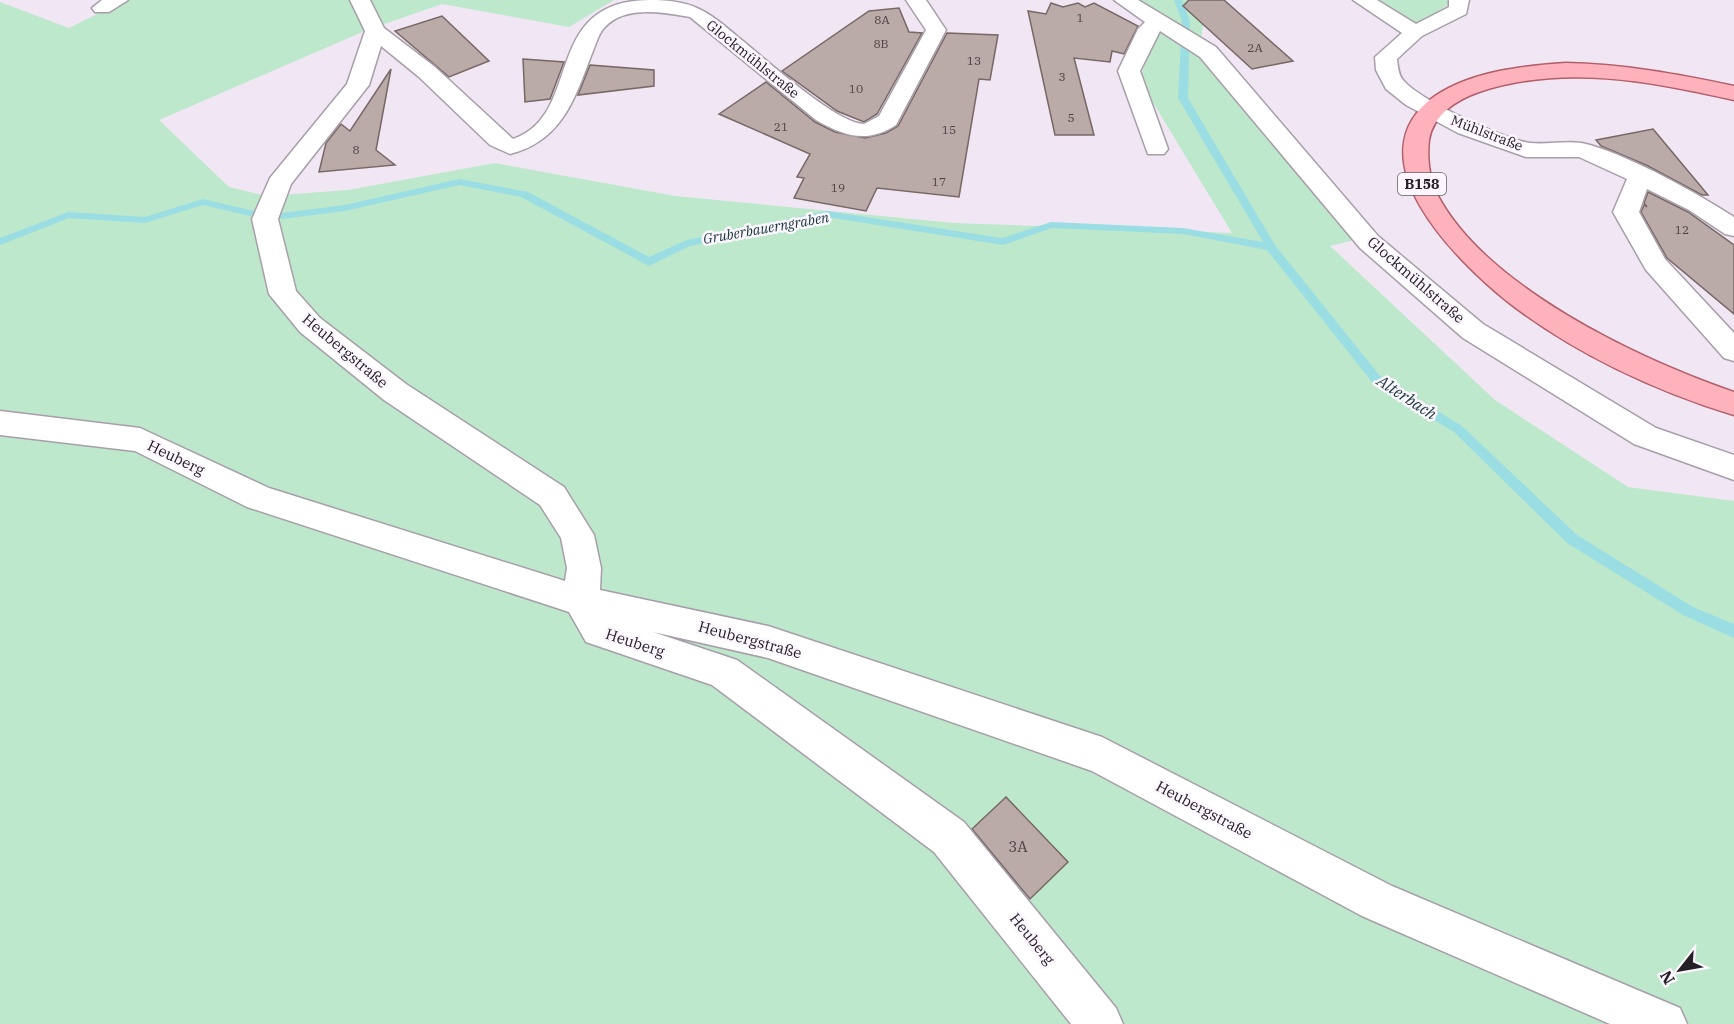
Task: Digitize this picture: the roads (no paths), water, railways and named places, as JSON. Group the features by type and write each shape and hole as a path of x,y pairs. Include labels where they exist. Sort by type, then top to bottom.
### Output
{"main road":[{"name":"B158","path":"1734,93 1665,77 1600,70 1536,71 1488,80 1449,96 1433,111 1421,124 1415,154 1424,193 1451,234 1492,274 1565,326 1618,357 1690,390 1734,404"}],"street":[{"path":"360,0 375,31"},
{"name":"Glockmühlstraße","path":"375,31 427,72 498,140 510,147 532,140 560,105 593,26 610,13 633,7 676,6 698,13 821,114 858,131 874,129 888,120 936,30 916,0"},
{"name":"Glockmühlstraße","path":"1124,0 1208,52 1253,102 1369,242 1473,331 1645,436 1734,468"},
{"path":"1363,0 1415,32"},
{"name":"Mühlstraße","path":"1460,0 1459,10 1415,32 1386,57 1387,70 1394,84 1414,100 1466,128 1526,150 1582,150 1698,205 1734,228"},
{"path":"1156,149 1129,71 1148,29 1161,22"},
{"name":"Heubergstraße","path":"375,31 358,85 279,183 265,219 283,294 309,325 394,392 552,496 577,535 585,568 581,601 768,642 1102,756 1377,901 1664,1024"},
{"path":"1640,176 1626,212 1655,264 1734,351"},
{"name":"Heuberg","path":"0,423 140,440 259,498 581,601 598,631 724,672 949,837 1100,1024"}],"waterway":[{"name":"Alterbach","path":"1178,0 1186,21 1183,98 1271,247"},
{"name":"Gruberbauerngraben","path":"282,216 345,208 459,182 524,194 649,262 687,243 827,214 1003,242 1051,225 1183,231 1271,247"},
{"name":"Gruberbauerngraben","path":"0,242 68,215 145,220 203,202 250,213"},
{"name":"Alterbach","path":"1271,247 1376,379 1458,429 1572,539 1688,611 1734,631"}]}
